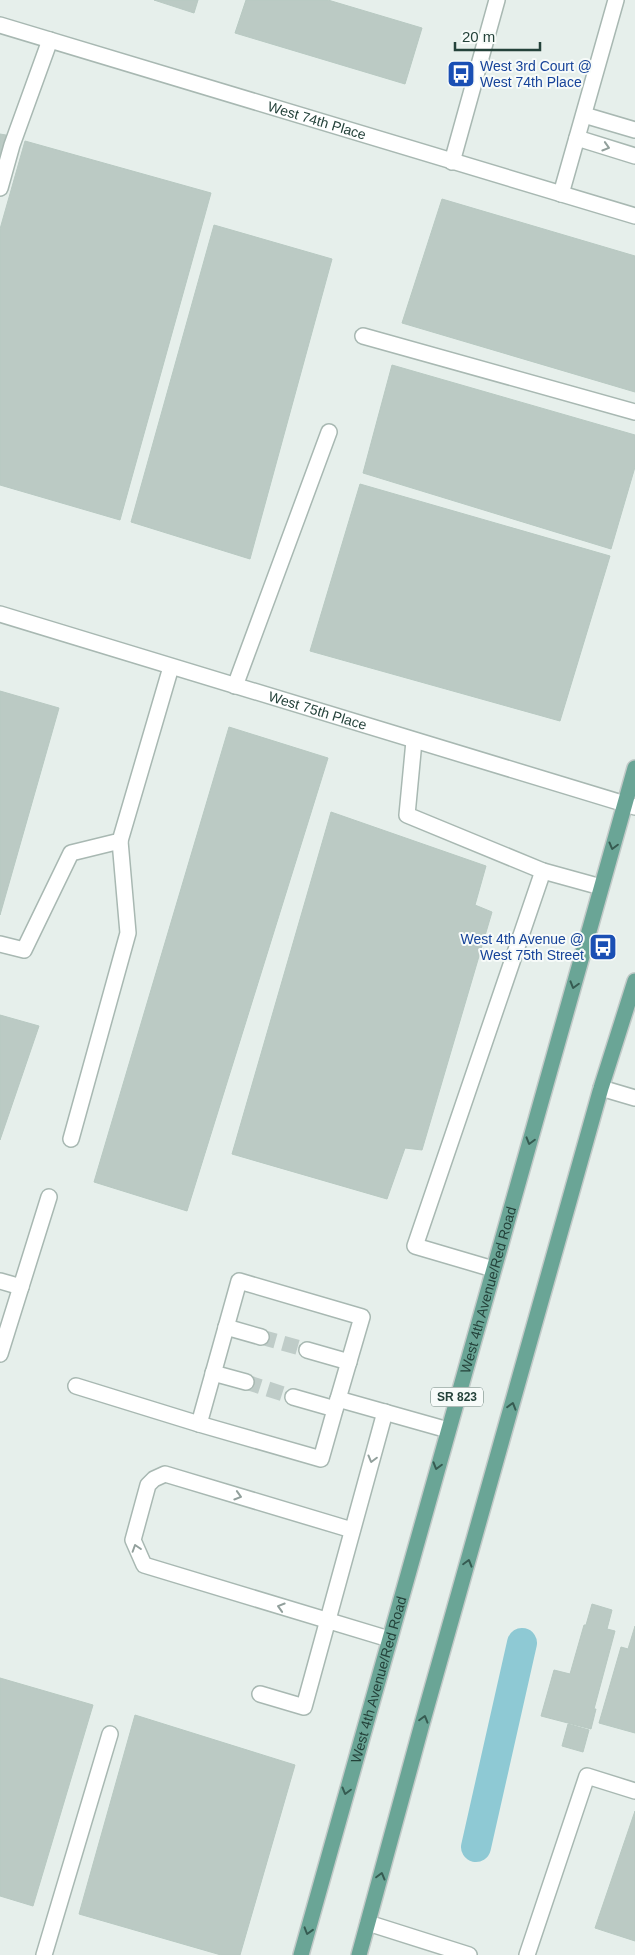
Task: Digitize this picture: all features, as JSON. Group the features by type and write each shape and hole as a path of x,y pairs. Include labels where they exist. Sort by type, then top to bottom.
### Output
{"main road":[{"name":"West 4th Avenue/Red Road","path":"301,1955 601,887 630,806 635,768"},
{"path":"359,1955 601,1088 635,981"}],"street":[{"path":"452,162 497,0"},
{"path":"562,194 616,0"},
{"name":"West 74th Place","path":"0,25 635,216"},
{"path":"0,188 12,145 50,40"},
{"path":"584,115 635,130"},
{"path":"577,138 635,156"},
{"path":"363,336 635,412"},
{"path":"235,686 329,432"},
{"name":"West 75th Place","path":"0,614 630,806"},
{"path":"71,1139 128,933 120,841 171,667"},
{"path":"414,741 407,815 543,872 601,887"},
{"path":"0,944 24,950 72,853 120,841"},
{"path":"493,1269 415,1246 543,872"},
{"path":"601,1088 635,1098"},
{"path":"0,1354 48,1197"},
{"path":"0,1281 21,1287"},
{"path":"76,1386 199,1424 321,1459 362,1318 239,1281 199,1424"},
{"path":"226,1327 262,1336"},
{"path":"307,1350 349,1362"},
{"path":"213,1372 246,1382"},
{"path":"293,1397 385,1412 448,1430"},
{"path":"260,1694 304,1707 385,1412"},
{"path":"352,1530 165,1474 154,1479 148,1486 133,1540 144,1565 389,1639"},
{"path":"44,1955 110,1734"},
{"path":"527,1955 587,1776 635,1791"},
{"path":"368,1923 469,1955"}],"building":[{"path":"154,0 198,0 194,13"},
{"path":"246,0 328,0 422,28 405,84 235,33"},
{"path":"0,134 6,135 0,158"},
{"path":"25,141 211,193 120,520 0,485 0,229"},
{"path":"442,199 635,256 635,392 402,323"},
{"path":"214,225 332,259 250,559 131,522"},
{"path":"392,365 635,435 635,467 611,549 363,473"},
{"path":"360,484 610,556 560,721 310,651"},
{"path":"0,691 59,708 0,915"},
{"path":"229,727 328,758 187,1211 94,1182"},
{"path":"331,812 486,866 475,905 492,912 422,1150 405,1148 387,1199 232,1154"},
{"path":"0,1015 39,1026 0,1140"},
{"path":"592,1604 612,1610 607,1629 615,1631 594,1709 596,1709 591,1729 541,1716 554,1670 570,1674"},
{"path":"635,1626 635,1733 599,1723 621,1647 628,1649"},
{"path":"0,1678 93,1705 33,1906 0,1896"},
{"path":"135,1715 295,1765 240,1955 221,1955 79,1914"},
{"path":"568,1724 589,1730 583,1752 562,1746"},
{"path":"635,1811 635,1941 595,1928"}],"waterway":[{"path":"476,1847 522,1643"}],"tunnel":[{"path":"261,1337 307,1350"},
{"path":"246,1382 293,1397"}],"place":[{"name":"West 3rd Court @ West 74th Place","path":"461,74"},
{"name":"West 4th Avenue @ West 75th Street","path":"603,947"}]}
